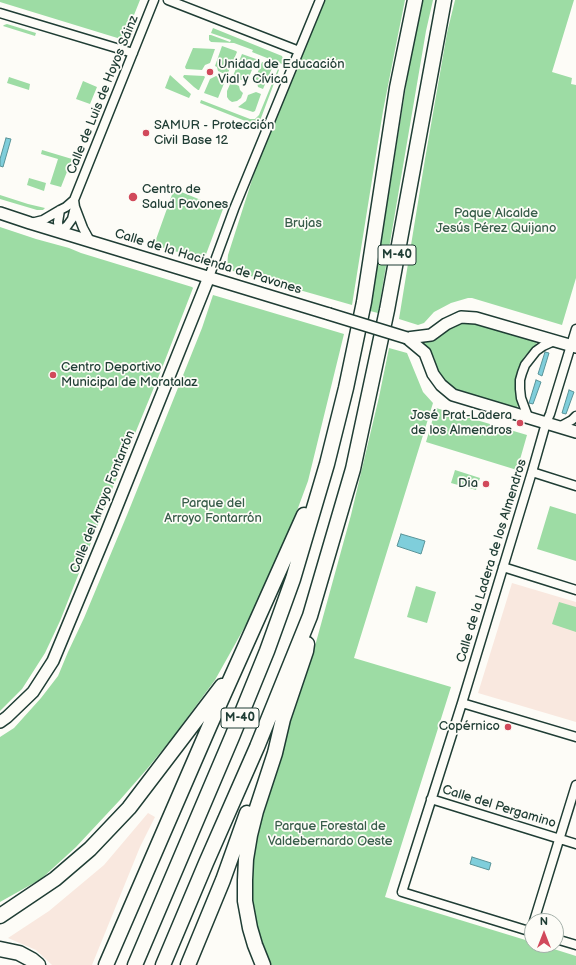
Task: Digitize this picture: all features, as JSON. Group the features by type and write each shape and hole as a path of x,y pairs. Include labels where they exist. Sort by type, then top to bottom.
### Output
{"highway":[{"name":"M-40","path":"135,965 267,651 293,578 327,464 346,388 364,302 397,88 415,0"},
{"name":"M-40","path":"163,965 257,747 310,616 353,469 387,310 444,0"},
{"path":"106,965 207,732 327,464"},
{"path":"188,965 223,880 269,751 283,719 306,651 310,616"},
{"path":"0,916 55,879 90,849 129,808 238,665"},
{"path":"263,965 250,928 245,901 246,859 256,811 275,753 283,719"},
{"path":"0,908 13,903 55,879"},
{"path":"0,949 19,953 38,965"}],"street":[{"name":"Calle de Luis de Hoyos Sáinz","path":"59,232 68,226 72,219 74,203 154,0"},
{"path":"168,0 299,52"},
{"path":"209,277 234,209 320,0"},
{"path":"0,12 133,53"},
{"path":"30,223 43,220 74,203 90,241"},
{"path":"59,232 58,222 60,210"},
{"name":"Calle de la Hacienda de Pavones","path":"0,213 407,338"},
{"name":"Calle del Arroyo Fontarrón","path":"0,722 33,692 53,661 209,277"},
{"path":"407,338 431,335 446,324 461,317 476,318 574,347"},
{"name":"Calle de la Ladera de los Almendros","path":"524,928 402,892 462,702 546,423 574,347 576,330"},
{"path":"407,338 425,353 433,374 441,385 454,395 576,432"},
{"path":"528,417 521,398 520,385 522,373 525,365 536,351 554,341"},
{"path":"559,427 576,416"},
{"path":"532,472 576,486"},
{"path":"503,567 576,590"},
{"path":"462,702 576,738"},
{"name":"Calle del Pergamino","path":"536,913 576,785"},
{"name":"Calle del Pergamino","path":"432,799 576,844"},
{"path":"564,941 576,945"}],"shaded area":[{"path":"512,583 576,602 576,722 478,693"},
{"path":"148,813 155,817 140,847 92,965 52,965 36,950 8,938 49,911 104,865"}],"green space":[{"path":"0,0 140,0 124,40 0,2"},
{"name":"Brujas","path":"322,0 405,0 383,111 352,305 233,271 227,266 228,255 259,158"},
{"path":"422,0 433,0 426,31 378,313 370,311 413,42"},
{"name":"Paque Alcalde Jesús Pérez Quijano","path":"455,0 574,0 552,72 572,78 571,84 576,85 576,278 562,325 472,298 451,303 434,312 424,323 418,325 399,319 447,33"},
{"path":"7,24 36,33 35,36 3,26"},
{"path":"213,28 282,56 282,64 252,52 253,50 234,43 211,42 209,40 209,35 230,42 231,40 211,33"},
{"path":"222,46 237,52 227,75 218,71 217,67 215,66"},
{"path":"193,48 215,49 210,63 205,65 202,70 186,69 185,67"},
{"path":"242,54 256,60 249,77 241,80 233,76"},
{"path":"262,62 273,66 263,89 258,87 255,79"},
{"path":"278,69 279,70 258,126 200,103 201,100 250,119 255,119 259,115"},
{"path":"170,75 191,94 189,98 165,88"},
{"path":"184,75 205,77 199,90 183,77"},
{"path":"216,76 225,81 218,98 204,93 210,79"},
{"path":"9,77 30,84 29,90 7,83"},
{"path":"83,81 97,87 90,104 76,99"},
{"path":"231,82 239,86 243,93 241,98 232,102 227,97 227,91"},
{"path":"256,92 261,94 255,111 253,112 238,107 246,101 248,95"},
{"path":"42,150 72,159 61,187 50,184 58,159 41,154"},
{"path":"29,178 46,183 44,191 27,185"},
{"path":"174,189 223,209 205,257 201,259 154,245"},
{"path":"0,195 45,208 43,210 37,210 0,199"},
{"path":"0,227 193,288 60,621 45,653 22,689 0,711"},
{"name":"Parque del Arroyo Fontarrón","path":"213,295 344,334 308,481 285,543 257,605 215,680 173,737 147,769 76,847 41,879 0,902 0,737 14,728 41,698 58,676 127,515 202,328"},
{"path":"474,322 536,341 537,345 524,357 517,372 515,385 519,405 516,408 456,389 449,386 440,377 434,357 423,343 434,340 455,325"},
{"name":"Parque Forestal de Valdebernardo Oeste","path":"389,348 407,353 423,392 433,403 354,658 451,687 385,897 524,940 524,953 564,952 576,956 576,965 271,965 257,927 253,909 251,860 262,810 315,646 351,515"},
{"path":"436,408 527,435 517,470 426,442"},
{"path":"455,470 480,478 476,490 451,483"},
{"path":"550,506 576,514 576,561 537,549"},
{"path":"416,586 436,592 427,623 407,617"},
{"path":"559,602 576,607 576,632 552,624"}],"water":[{"path":"6,138 11,139 3,167 0,166 0,159"},
{"path":"545,352 549,353 542,376 538,374"},
{"path":"536,380 541,382 533,404 529,403"},
{"path":"569,390 574,392 566,414 562,413"},
{"path":"401,534 425,541 421,554 397,546"},
{"path":"472,857 491,863 489,870 470,864"}],"place":[{"name":"Unidad de Educación Vial y Cívica","path":"210,72"},
{"name":"SAMUR - Protección Civil Base 12","path":"146,133"},
{"name":"Centro de Salud Pavones","path":"133,197"},
{"name":"Centro Deportivo Municipal de Moratalaz","path":"53,375"},
{"name":"José Prat-Ladera de los Almendros","path":"520,423"},
{"name":"Dia","path":"486,484"},
{"name":"Copérnico","path":"508,727"}]}
